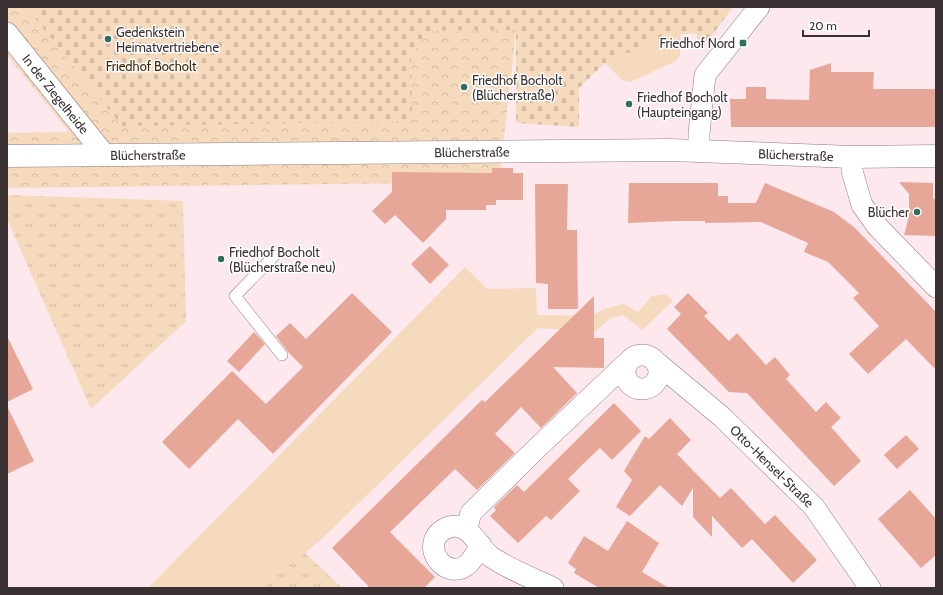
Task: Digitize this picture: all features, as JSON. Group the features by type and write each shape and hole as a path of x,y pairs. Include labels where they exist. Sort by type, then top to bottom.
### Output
{"street":[{"path":"700,150 699,133 705,75 759,7"},
{"name":"In der Ziegelheide","path":"7,33 104,154"},
{"name":"Blücherstraße","path":"7,156 700,150 852,157 936,156"},
{"path":"852,157 852,171 862,205 877,226 936,287"},
{"name":"Otto-Hensel-Straße","path":"466,530 471,513 628,362 639,355 652,357 656,362 722,416 814,507 870,588"},
{"path":"628,362 625,374 628,381 633,387 641,389 651,387 656,383 660,372 656,362"},
{"path":"481,545 469,564 454,569 444,566 438,562 433,548 438,534 451,526 458,526 466,530 481,545 490,555 552,588"}],"lane":[{"path":"274,256 234,296 282,355"}],"green space":[{"path":"7,7 26,7 122,126 412,120 411,54 429,31 516,30 499,182 7,188 7,133 69,132 7,55"},
{"name":"Friedhof Bocholt","path":"26,7 733,7 704,46 698,50 697,34 671,34 605,63 579,88 579,127 516,123 516,30 429,31 411,54 412,121 122,126"},
{"path":"671,34 680,34 680,56 676,61 630,82 622,80 605,63"},
{"path":"7,195 183,201 186,321 91,409 7,219"},
{"path":"465,267 487,289 536,288 537,315 591,316 604,309 624,304 638,312 652,296 666,294 673,301 642,330 623,315 611,318 595,332 538,328 325,536 305,553 279,571 265,588 148,588"},
{"path":"305,553 342,588 265,588 279,571"}],"building":[{"path":"831,63 831,72 874,72 873,89 936,89 936,127 731,127 730,99 746,99 746,87 766,87 766,99 809,100 810,70"},
{"path":"492,168 513,168 513,173 523,173 523,200 496,200 496,205 486,205 486,210 446,210 446,219 423,243 395,215 385,224 372,211 392,192 392,172 492,173"},
{"path":"899,182 933,183 933,199 936,199 936,236 904,235 909,216 909,194"},
{"path":"629,183 718,183 718,196 728,196 728,203 756,203 765,183 834,212 855,228 936,312 936,370 906,339 868,374 849,354 879,326 853,298 859,293 828,262 804,252 808,243 761,222 705,223 705,221 677,221 628,223"},
{"path":"535,184 568,184 567,230 577,230 578,309 548,309 548,284 536,283"},
{"path":"430,246 449,265 430,284 411,264"},
{"path":"352,293 392,332 273,454 238,419 189,469 162,442 232,371 266,404 303,367 289,353 276,336 290,323 306,339"},
{"path":"688,293 708,313 704,316 729,341 737,333 766,365 775,357 790,375 786,379 816,412 826,402 841,418 831,427 861,461 834,486 747,393 729,392 667,329 681,314 674,307"},
{"path":"594,296 594,338 604,338 604,368 553,367 577,393 541,428 521,407 495,434 515,453 477,490 455,469 390,532 435,577 424,588 370,588 332,548 482,400 485,402"},
{"path":"254,332 265,344 239,372 227,361"},
{"path":"7,336 33,389 7,402"},
{"path":"614,403 641,431 612,460 600,448 568,479 580,491 551,520 546,516 518,543 490,516 496,510 494,507 517,485 524,492"},
{"path":"7,406 34,461 7,474"},
{"path":"670,418 691,440 677,454 720,498 731,488 765,524 775,515 817,560 793,583 752,539 742,548 712,516 712,537 693,517 693,488 682,506 660,485 630,516 616,507 632,480 624,471 645,436 649,439"},
{"path":"906,435 919,449 897,469 884,455"},
{"path":"910,490 936,519 936,555 921,568 878,519"},
{"path":"627,521 659,543 642,572 669,588 599,588 574,573 576,569 568,563 584,536 608,551"}],"place":[{"name":"Gedenkstein Heimatvertriebene","path":"108,39"},
{"name":"Friedhof Nord","path":"743,43"},
{"name":"Friedhof Bocholt (Blücherstraße)","path":"464,87"},
{"name":"Friedhof Bocholt (Haupteingang)","path":"629,104"},
{"name":"Blücher","path":"917,212"},
{"name":"Friedhof Bocholt (Blücherstraße neu)","path":"221,259"}]}
